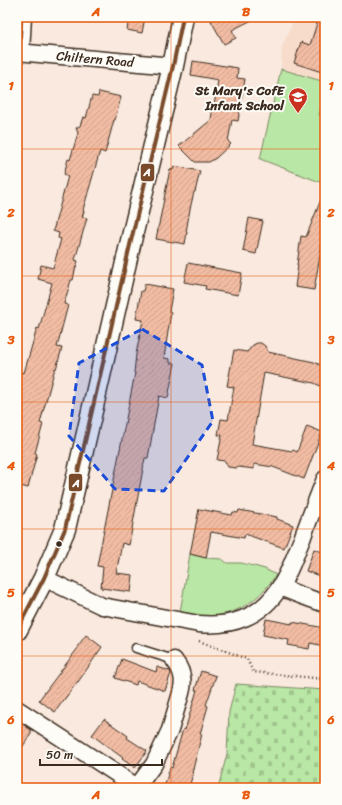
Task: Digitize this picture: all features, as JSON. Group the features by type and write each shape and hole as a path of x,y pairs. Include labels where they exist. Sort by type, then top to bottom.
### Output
{"street":[{"path":"17,630 44,578 65,529 128,252 173,66 183,17"},
{"name":"Chiltern Road","path":"21,53 173,66"},
{"path":"44,578 102,606 199,624 211,625 234,622 256,612 269,601 280,586 291,566 325,479"},
{"path":"280,586 325,604"},
{"path":"17,709 137,788 154,764 170,730 183,687 182,675 174,660"}],"lane":[{"path":"21,53 27,17"},
{"path":"136,648 174,660"}],"path":[{"path":"196,640 247,659 253,672 325,679"}],"highlighted area":[{"path":"142,329 202,365 213,421 164,491 115,489 69,436 79,363"}],"shaded area":[{"name":"St Mary's CofE Infant School","path":"295,17 325,17 325,184 260,159 281,69 282,47"}],"green space":[{"name":"St Mary's CofE Infant School","path":"281,69 325,82 325,97 319,115 325,117 325,184 260,159"},
{"path":"190,554 206,558 222,559 227,563 241,563 254,566 265,569 276,575 260,594 241,608 218,616 210,617 180,612"},
{"path":"236,684 325,690 325,788 218,788 227,754 229,712"}],"building":[{"path":"129,17 145,17 142,33 127,30"},
{"path":"209,17 258,17 232,30 236,38 224,44"},
{"path":"319,17 325,17 325,73 294,63 301,42 310,45"},
{"path":"193,61 238,68 237,78 245,79 238,121 232,120 228,141 231,144 216,158 209,162 195,162 179,146 211,120 214,106 218,80 191,75"},
{"path":"99,92 121,97 105,153 100,151 83,210 82,217 87,218 75,260 78,261 73,280 71,280 64,304 68,305 57,347 62,348 40,423 43,424 28,488 17,485 17,371 24,373 37,328 39,329 52,283 38,279 41,265 53,268 61,239 58,238 59,233 53,231 68,176 64,174 78,133 76,128 80,126 83,117 86,118 92,96 98,97"},
{"path":"174,166 200,171 190,209 185,244 156,239 170,169 173,170"},
{"path":"324,192 325,245 322,244 314,290 295,287 301,236 306,237"},
{"path":"249,218 263,221 256,254 243,251"},
{"path":"188,263 242,273 238,295 205,289 206,286 184,282"},
{"path":"145,284 173,289 164,358 170,359 170,363 175,363 168,398 159,396 148,458 145,458 129,545 122,543 116,573 133,575 131,592 101,588 103,567 97,566 135,373 136,354 143,320 136,319 141,291 143,291"},
{"path":"257,343 261,343 265,346 268,352 314,362 325,367 325,388 314,383 264,373 252,444 293,450 297,452 307,426 322,432 304,479 273,467 254,464 254,469 228,467 225,461 217,460 222,435 218,435 221,419 228,420 234,387 227,386 234,350 247,352"},
{"path":"199,509 232,515 233,512 238,513 239,510 277,517 277,519 293,525 284,548 245,534 244,538 211,532 206,558 190,554"},
{"path":"314,549 325,553 325,578 306,571"},
{"path":"266,619 325,628 325,646 310,643 309,649 288,645 289,640 263,635"},
{"path":"86,635 102,647 55,712 39,700"},
{"path":"122,659 156,672 157,667 170,671 171,673 165,691 137,681 136,685 115,678"},
{"path":"201,671 216,676 206,705 208,706 200,734 202,734 189,788 164,788 170,767 172,768 183,729 185,730"},
{"path":"104,719 128,736 127,738 147,751 135,768 92,735"},
{"path":"17,720 31,730 31,734 17,755"}],"transit line":[{"name":"A","path":"17,630 44,578 65,529 130,245 173,66 183,17"}],"place":[{"name":"St Mary's CofE Infant School","path":"298,114"}]}
